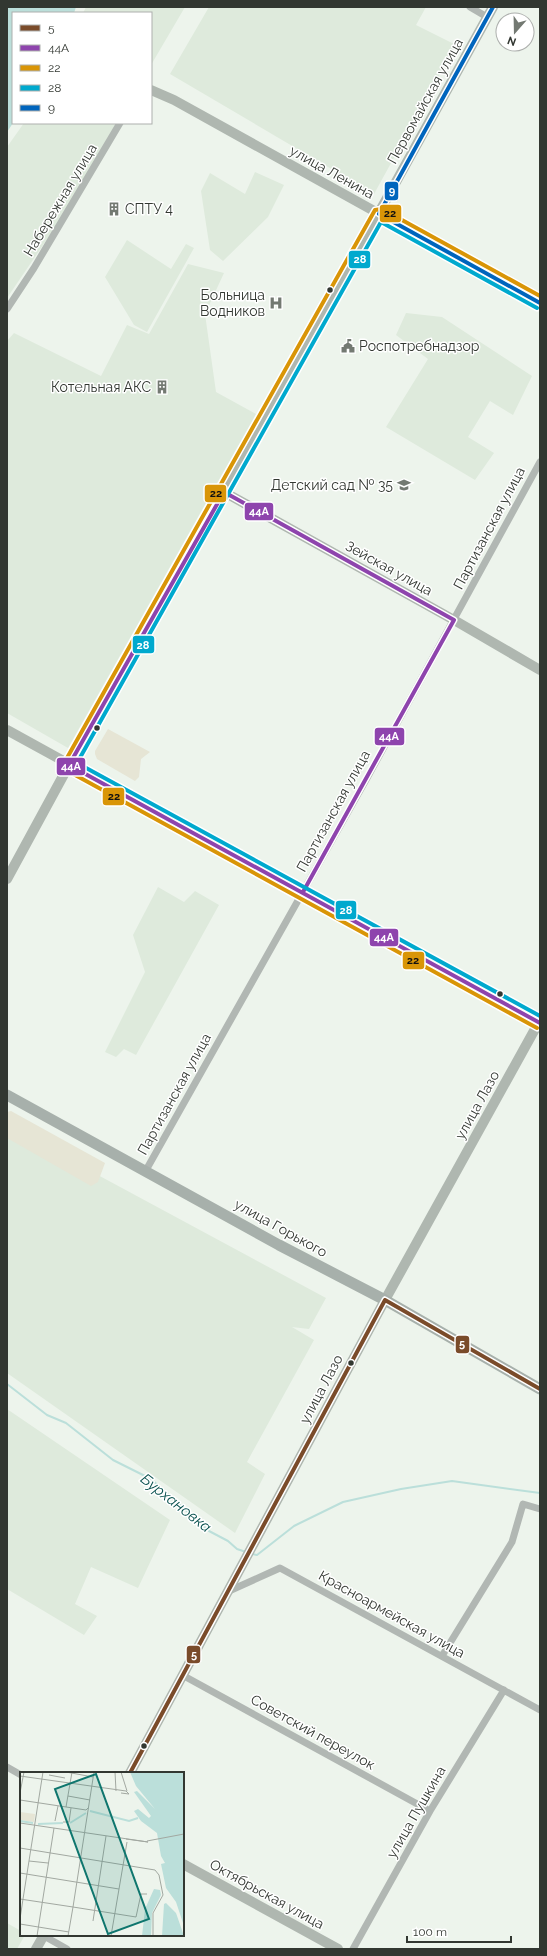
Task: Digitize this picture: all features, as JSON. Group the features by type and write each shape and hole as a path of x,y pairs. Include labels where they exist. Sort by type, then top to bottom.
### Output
{"main road":[{"name":"улица Горького","path":"7,1094 145,1172 385,1300 540,1389"}],"street":[{"path":"470,7 487,17"},
{"name":"Первомайская улица","path":"7,879 69,765 224,492 493,7"},
{"name":"улица Ленина","path":"152,90 174,100 540,303"},
{"name":"Набережная улица","path":"7,309 34,268 119,124"},
{"name":"Партизанская улица","path":"145,1172 303,892 540,462"},
{"name":"Зейская улица","path":"224,492 454,620 540,670"},
{"path":"7,730 540,1022"},
{"name":"улица Лазо","path":"131,1772 184,1676 385,1300 540,1022"},
{"path":"442,1656 512,1542 523,1504 540,1509"},
{"name":"Красноармейская улица","path":"229,1592 280,1568 540,1710"},
{"name":"Советский переулок","path":"184,1676 430,1811"},
{"name":"улица Пушкина","path":"353,1949 430,1811 504,1690"},
{"path":"7,1767 20,1774"},
{"name":"Октябрьская улица","path":"184,1865 338,1949"},
{"path":"36,1949 43,1936"},
{"path":"46,1936 67,1949"}],"shaded area":[{"path":"86,7 185,7 152,63 152,12 84,12"},
{"path":"209,7 426,7 416,25 456,45 374,194 170,74"},
{"path":"23,124 117,124 69,207 7,298 7,147"},
{"path":"255,172 284,185 268,217 223,261 210,250 201,191 210,173 245,194"},
{"path":"127,240 171,269 186,244 194,248 147,332 134,325 105,277"},
{"path":"188,264 224,273 205,314 216,392 256,414 68,748 7,713 7,341 14,333 101,376 127,325 149,334"},
{"path":"406,313 442,317 532,376 513,415 490,401 468,437 494,453 475,480 386,427 428,359 396,335"},
{"path":"108,729 150,752 141,759 139,777 135,781 97,759 95,751"},
{"path":"158,887 184,902 195,891 219,905 136,1055 124,1049 116,1057 105,1052 145,972 133,935"},
{"path":"11,1111 105,1163 98,1182 91,1186 7,1138 7,1112"},
{"path":"7,1126 326,1298 309,1329 292,1327 314,1340 247,1462 265,1474 235,1533 7,1373"},
{"path":"7,1409 170,1520 138,1588 91,1567 75,1604 97,1616 84,1635 7,1589"},
{"path":"7,1923 20,1930 20,1936 24,1936 17,1949 7,1949"}],"water":[{"path":"7,7 76,7 74,12 12,12 12,124 7,132"}],"waterway":[{"name":"Бурхановка","path":"7,1384 47,1415 66,1423 113,1460 151,1479 209,1531 228,1541 237,1549 246,1552"},
{"name":"Бурхановка","path":"252,1554 257,1555 294,1526 343,1502 401,1489 452,1481 540,1493"}],"transit line":[{"name":"9","path":"493,7 379,214 540,303"},
{"name":"22","path":"537,1028 66,770 63,765 375,210 382,209 540,296"},
{"name":"28","path":"537,308 381,222 77,763 540,1016"},
{"name":"44А","path":"303,892 454,620 224,492 69,765 540,1023"},
{"name":"5","path":"385,1300 540,1389"},
{"name":"5","path":"131,1772 385,1300"}],"place":[{"name":"СПТУ 4","path":"114,209"},
{"name":"Больница Водников","path":"276,303"},
{"name":"Роспотребнадзор","path":"348,346"},
{"name":"Котельная АКС","path":"162,387"},
{"name":"Детский сад № 35","path":"404,485"}]}
